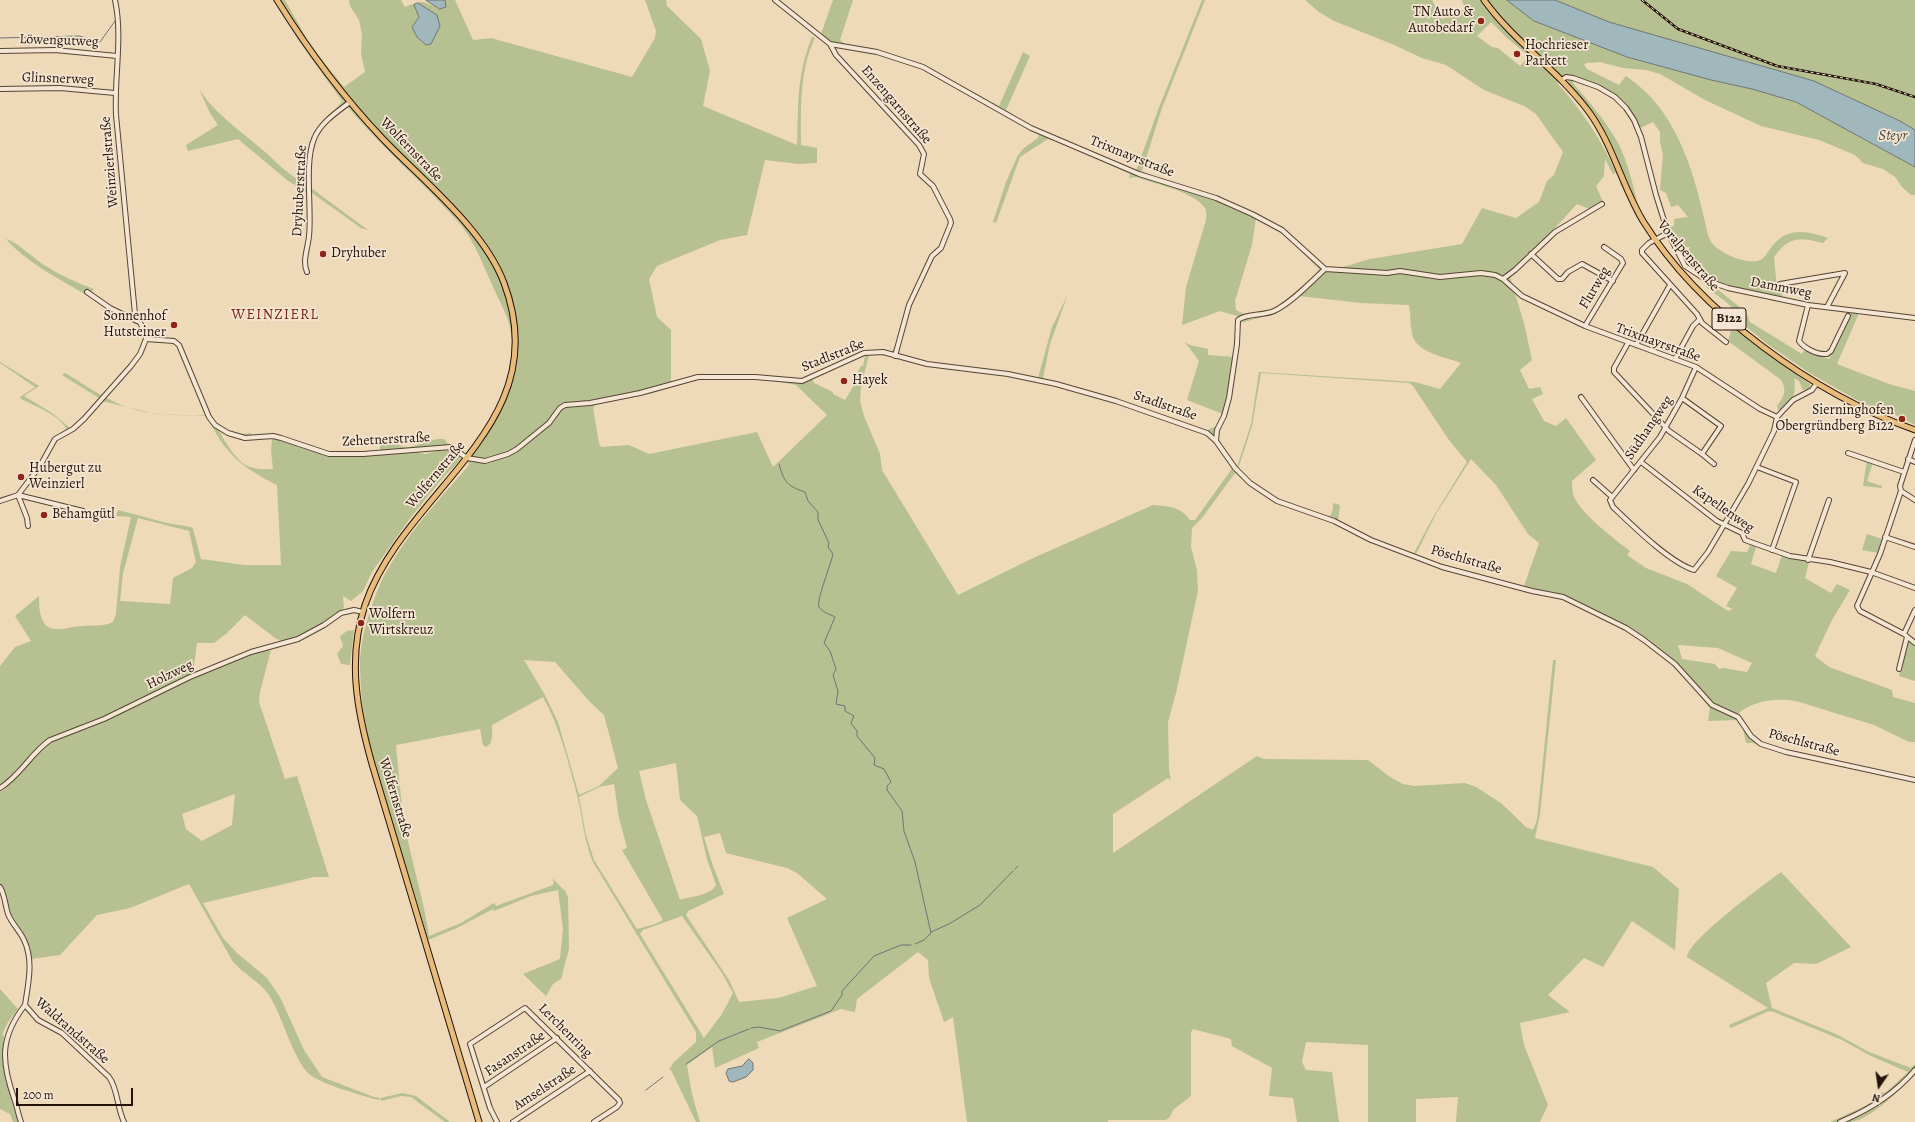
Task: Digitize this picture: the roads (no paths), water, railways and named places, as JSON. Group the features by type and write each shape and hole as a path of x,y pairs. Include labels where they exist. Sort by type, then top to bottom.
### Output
{"main road":[{"name":"Wolfernstraße","path":"277,0 314,57 350,102 381,137 470,229 492,258 504,283 514,324 513,363 510,380 494,419 467,458 403,535 378,577 363,612 357,642 355,667 359,715 372,764 479,1122"},
{"name":"Voralpenstraße","path":"1484,0 1514,37 1562,80 1578,97 1598,126 1635,205 1656,239 1678,267 1719,309 1760,344 1817,383 1879,416 1915,430"}],"street":[{"name":"Weinzierlstraße","path":"115,0 118,16 115,93 131,282 135,314 143,328 146,339"},
{"name":"Trixmayrstraße","path":"775,0 830,44 877,52 923,67 1021,124 1043,134 1139,174 1216,198 1252,214 1282,230 1325,269 1387,273 1400,272 1447,277 1481,273 1495,274 1503,279 1518,293 1585,326 1696,367 1760,409 1777,418"},
{"name":"Enzengarnstraße","path":"830,44 836,54 919,145 924,154 920,174 933,186 950,219 941,248 932,256 909,305 895,356"},
{"name":"Löwengutweg","path":"0,51 55,50 117,56"},
{"name":"Voralpenstraße","path":"1562,80 1566,78 1573,78 1607,92 1621,102 1630,113 1641,137 1656,195 1668,233"},
{"name":"Glinsnerweg","path":"0,89 60,88 115,93"},
{"name":"Dryhuberstraße","path":"307,272 304,265 310,224 309,178 313,142 321,127 350,102"},
{"path":"1503,279 1515,270 1555,232 1602,204"},
{"path":"1668,233 1656,239 1641,251 1697,314 1699,320 1726,342"},
{"name":"Dammweg","path":"1668,233 1687,269 1708,281 1728,288 1808,305 1915,318"},
{"name":"Flurweg","path":"1585,326 1623,263 1621,259 1604,247"},
{"path":"1531,254 1558,279 1562,279 1568,272 1582,264 1613,281"},
{"path":"1216,442 1217,430 1224,416 1229,398 1237,344 1238,320 1245,316 1267,314 1280,308 1325,269"},
{"path":"1780,284 1845,273 1828,308"},
{"path":"1636,345 1670,285"},
{"path":"87,292 110,308 138,321"},
{"path":"1808,305 1799,341 1804,346 1819,354 1827,354 1831,351 1848,316"},
{"path":"1675,359 1693,326 1699,320"},
{"path":"18,495 40,466 55,439 78,425 90,412 131,366 140,354 146,339"},
{"name":"Zehetnerstraße","path":"146,339 174,341 179,345 209,417 221,429 236,436 253,438 273,436 330,454 363,454 451,447 467,458"},
{"path":"1628,343 1614,368 1614,372 1666,428 1714,464"},
{"name":"Stadlstraße","path":"467,458 485,460 512,452 549,423 560,408 567,404 590,403 632,395 690,379 709,376 755,377 802,381 868,352 879,352 927,364 1008,374 1056,384 1116,401 1206,433 1216,442"},
{"name":"Südhangweg","path":"1611,496 1641,462 1666,428 1696,367"},
{"path":"1593,480 1611,496 1611,504 1627,520 1669,555 1694,570 1703,559 1724,525 1757,467 1776,426 1777,418 1793,400 1812,390 1817,383"},
{"path":"1581,397 1634,470"},
{"path":"1682,398 1721,426 1702,454"},
{"path":"1206,433 1217,430"},
{"path":"1915,440 1904,472 1901,491 1886,536 1858,606 1858,609 1915,642"},
{"name":"Pöschlstraße","path":"1216,442 1224,455 1243,477 1258,490 1277,500 1334,521 1371,540 1442,567 1526,590 1563,597 1626,628 1675,664 1712,705 1738,717 1751,736 1761,744 1786,752 1915,780"},
{"path":"1848,453 1904,472"},
{"path":"1908,459 1915,462"},
{"name":"Kapellenweg","path":"1641,462 1724,525 1742,533 1745,540 1772,550 1808,560 1830,562 1871,572 1915,588"},
{"path":"1757,467 1796,482 1772,550"},
{"path":"1901,491 1915,500"},
{"path":"18,495 28,518 28,526"},
{"path":"0,501 18,495 83,511"},
{"path":"1808,560 1829,500"},
{"path":"1886,536 1915,547"},
{"name":"Holzweg","path":"0,788 15,776 43,745 50,740 104,719 190,677 251,652 298,639 324,625 341,613 354,610 363,612"},
{"path":"1899,669 1906,636 1915,610"},
{"name":"Waldrandstraße","path":"0,887 8,913 24,940 29,956 30,975 24,1005 38,1020 62,1033 109,1077 124,1122"},
{"path":"21,1122 3,1055 9,1026 24,1005"},
{"name":"Lerchenring","path":"497,1122 470,1044 525,1008 619,1100 620,1104 594,1122"},
{"name":"Fasanstraße","path":"484,1087 557,1038"},
{"path":"1840,1122 1878,1103 1900,1086 1915,1070"},
{"name":"Amselstraße","path":"513,1122 590,1072"}],"water":[{"path":"426,0 445,0 446,7 440,9"},
{"name":"Steyr","path":"1507,0 1555,0 1609,22 1814,81 1900,121 1915,130 1915,167 1796,102 1752,89 1711,80 1627,57 1534,21"},
{"path":"418,3 437,15 440,26 431,44 426,45 417,37 412,27 419,17 414,5"},
{"path":"749,1059 753,1063 753,1070 746,1077 733,1082 729,1081 726,1073 728,1069 742,1066"}],"waterway":[{"path":"0,38 79,36 100,42 115,21"},
{"path":"779,464 787,482 794,488 805,492 808,501 818,512 818,520 829,543 828,547 833,554 822,590 819,607 822,611 835,617 824,643 830,651 836,669 833,675 838,691 836,704 845,706 845,711 854,716 851,723 857,731 857,736 875,758 874,765 884,769 891,782 887,786 887,790 902,811 904,831 915,862 931,933 924,940 915,944"},
{"path":"1015,869 1018,866"},
{"path":"931,932 949,924 980,905 1013,871"},
{"path":"751,1028 759,1027 780,1031 831,1011 842,995 842,991 874,956 901,945 911,945"},
{"path":"686,1064 719,1041 749,1029"},
{"path":"646,1090 663,1077"}],"railway":[{"path":"1642,0 1678,29 1777,66 1876,84 1915,97"}],"place":[{"name":"TN Auto & Autobedarf","path":"1481,21"},
{"name":"Hochrieser Parkett","path":"1517,54"},
{"name":"Dryhuber","path":"323,254"},
{"name":"Sonnenhof Hutsteiner","path":"174,325"},
{"name":"Hayek","path":"844,381"},
{"name":"Sierninghofen Obergründberg B122","path":"1902,419"},
{"name":"Hubergut zu Weinzierl","path":"21,477"},
{"name":"Behamgütl","path":"44,515"},
{"name":"Wolfern Wirtskreuz","path":"361,623"}],"district":[{"name":"WEINZIERL","path":"275,315"}]}
